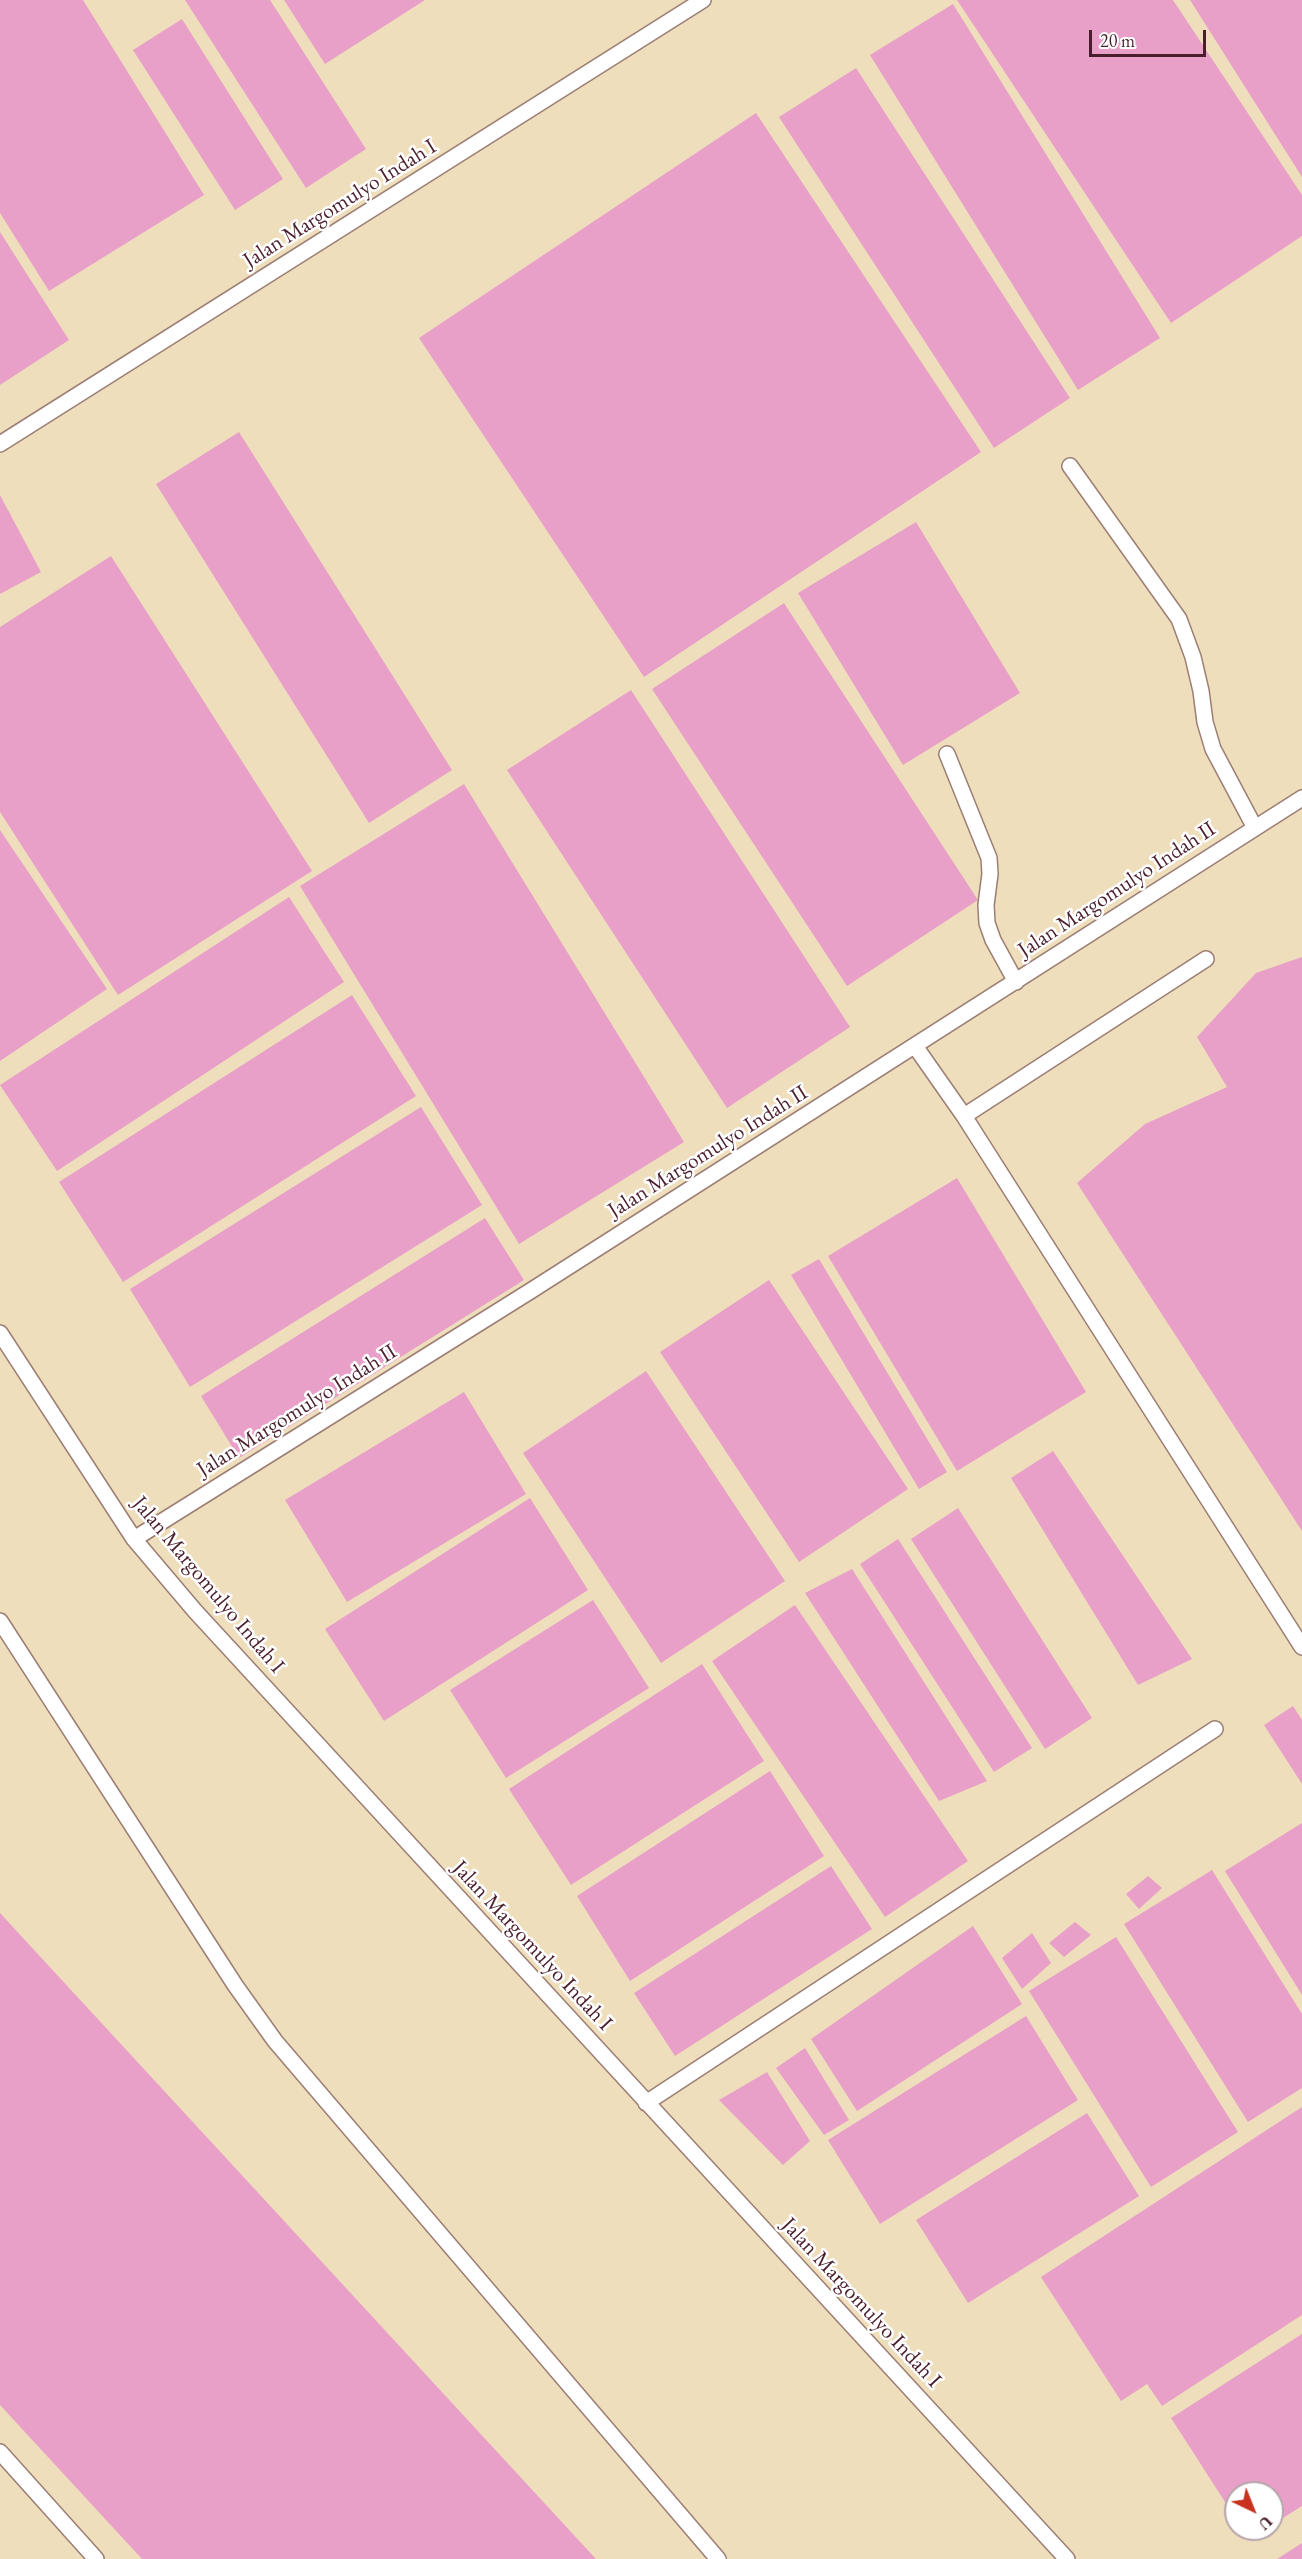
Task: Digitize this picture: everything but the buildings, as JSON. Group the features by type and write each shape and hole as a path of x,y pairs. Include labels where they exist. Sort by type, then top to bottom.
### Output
{"lane":[{"name":"Jalan Margomulyo Indah I","path":"0,444 703,0"},
{"path":"1070,466 1179,619 1193,657 1201,691 1204,722 1213,749 1255,828"},
{"path":"947,754 989,858 987,923 993,940 1016,982"},
{"name":"Jalan Margomulyo Indah II","path":"134,1539 522,1296 1302,798"},
{"path":"964,1116 1206,959"},
{"path":"915,1046 964,1116 1302,1647"},
{"name":"Jalan Margomulyo Indah I","path":"0,1333 134,1539 255,1679 1067,2559"},
{"path":"0,1621 228,1975 275,2041 718,2559"},
{"path":"646,2103 1215,1730"},
{"path":"0,2452 96,2559"}]}
